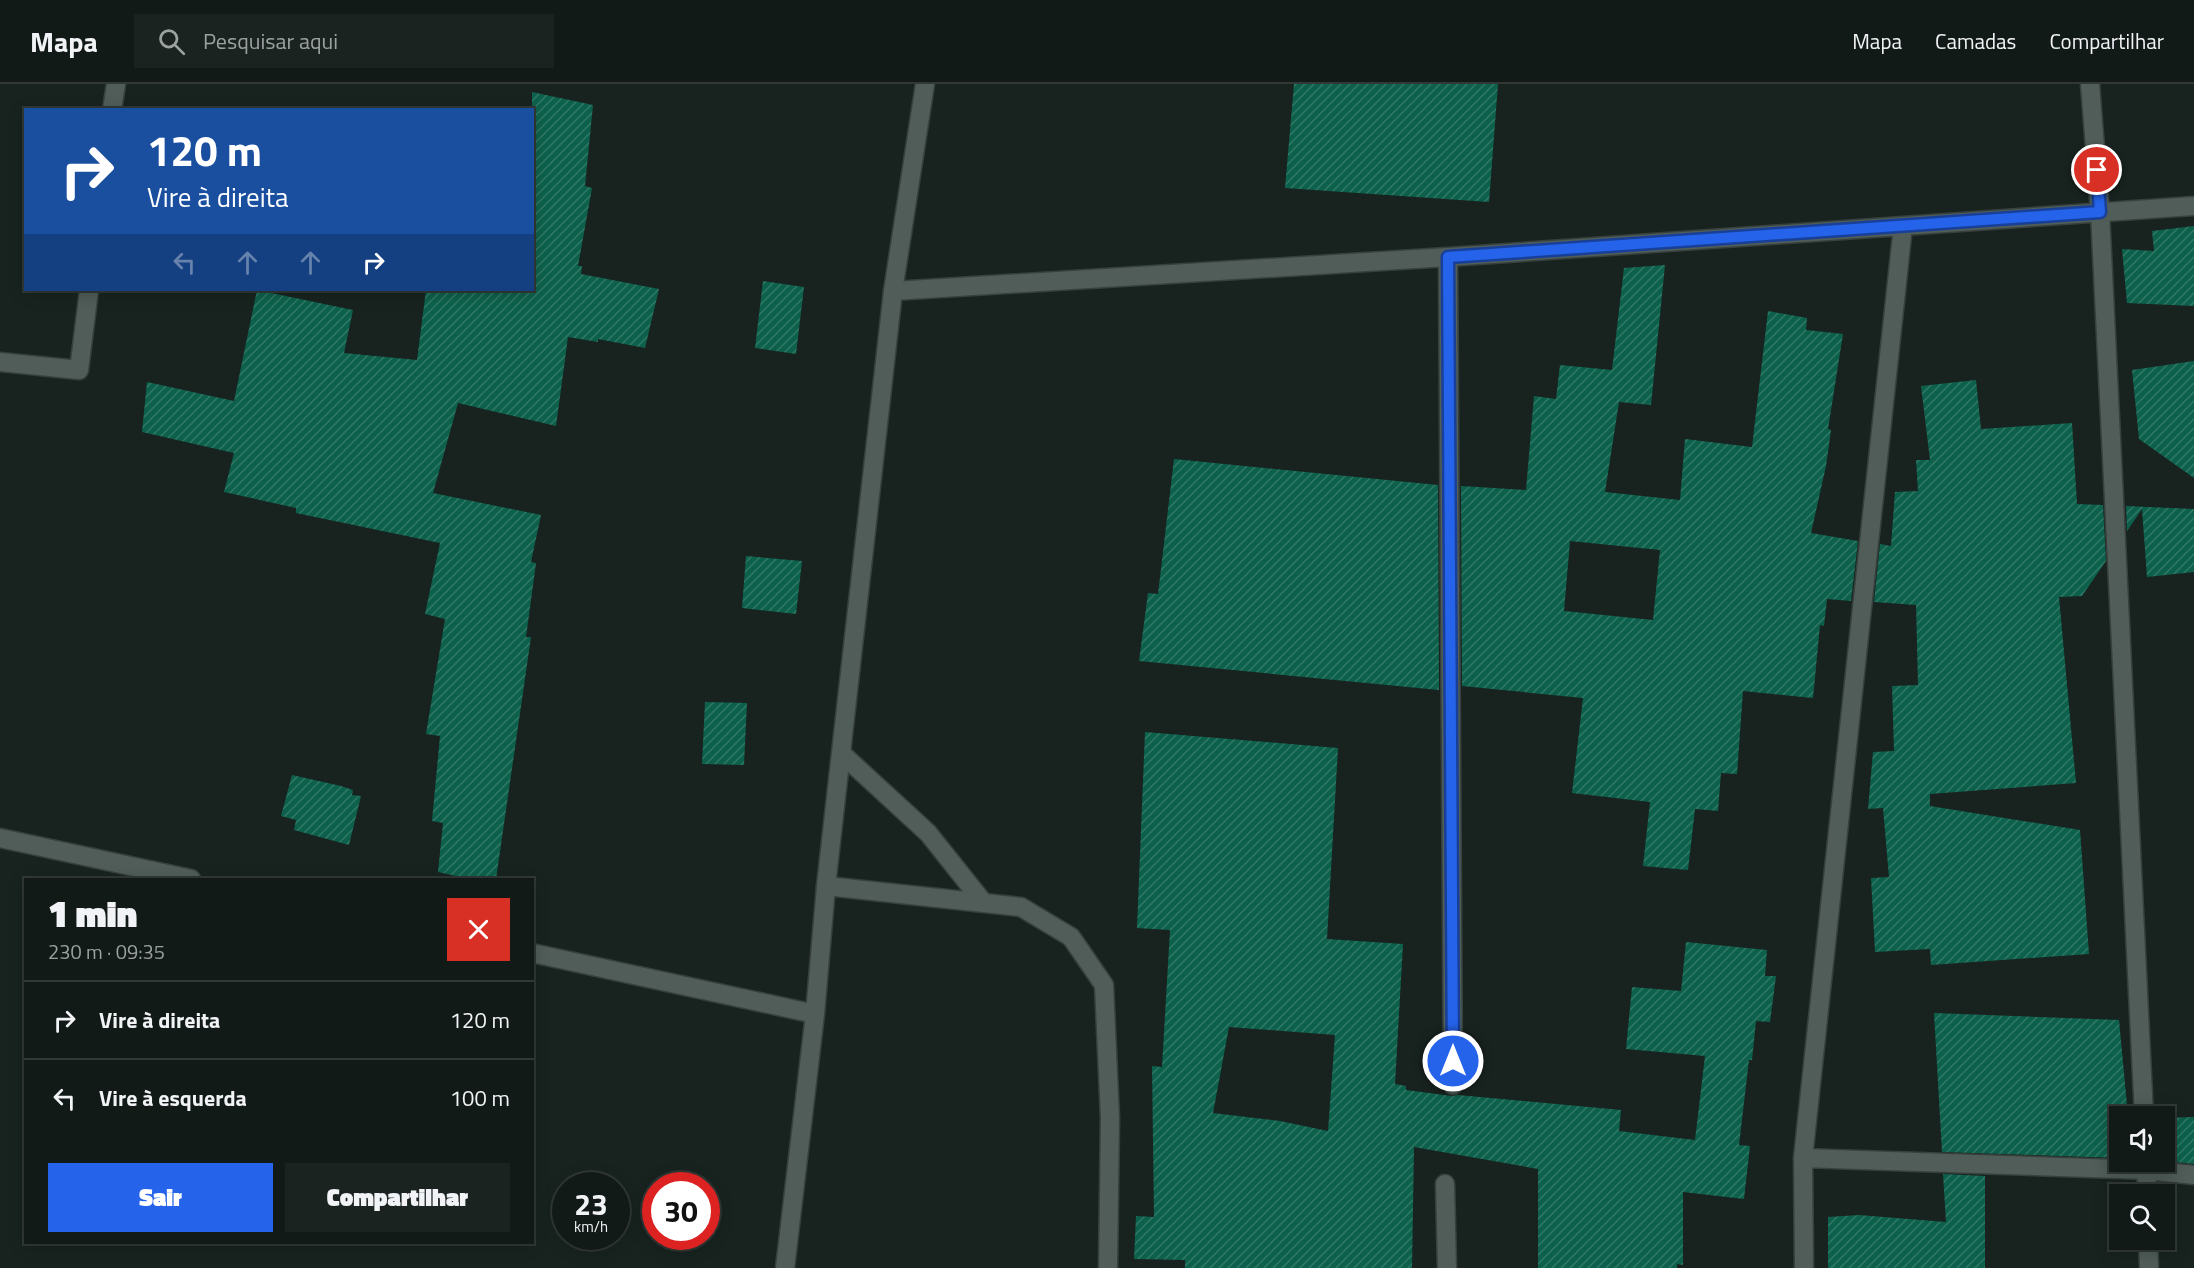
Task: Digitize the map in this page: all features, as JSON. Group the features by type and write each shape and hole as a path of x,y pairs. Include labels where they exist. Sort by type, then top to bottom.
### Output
{"street":[{"path":"112,108 116,84"},
{"path":"785,1268 893,291 925,84"},
{"path":"2090,84 2100,212 2144,1106"},
{"path":"893,291 1448,257 2194,206"},
{"path":"1804,1268 1803,1158 1903,226"},
{"path":"1448,257 1453,1085"},
{"path":"0,362 79,370 89,291"},
{"path":"842,754 928,832 983,902"},
{"path":"0,838 186,878"},
{"path":"826,886 1021,907 1071,937 1104,985 1110,1118 1108,1268"},
{"path":"534,953 814,1014"},
{"path":"1803,1158 2109,1165"},
{"path":"2175,1172 2194,1176"},
{"path":"1445,1184 1447,1268"},
{"path":"2148,1250 2149,1268"}],"building":[{"path":"1294,84 1498,84 1489,202 1285,188"},
{"path":"532,92 593,105 585,186 592,188 578,266 582,266 581,274 659,289 645,348 598,339 598,342 568,337 556,426 458,403 433,493 541,515 531,562 536,563 526,637 531,637 496,878 465,878 438,872 443,823 432,821 440,736 426,734 445,619 425,614 440,543 296,513 296,508 224,492 234,453 142,432 147,382 234,401 257,291 353,310 344,353 417,360 426,291 534,291 534,108 532,108"},
{"path":"2194,226 2194,306 2127,303 2122,249 2154,251 2152,231"},
{"path":"1665,265 1651,405 1619,402 1605,492 1680,500 1685,439 1752,447 1768,311 1807,318 1806,330 1843,334 1828,429 1831,430 1826,466 1811,533 1858,541 1851,601 1827,599 1824,626 1820,625 1813,698 1743,691 1737,774 1721,773 1718,811 1695,809 1688,870 1643,866 1650,802 1572,793 1583,698 1462,686 1461,486 1526,490 1534,396 1556,399 1560,365 1612,370 1624,268","holes":["1570,541 1660,550 1653,620 1564,611"]},
{"path":"763,281 804,287 796,354 755,348"},
{"path":"2194,361 2194,478 2139,439 2132,370"},
{"path":"1976,380 1981,429 2072,423 2077,504 2103,505 2106,561 2082,596 2059,597 2076,783 1930,794 1930,806 2080,830 2089,954 1931,965 1930,949 1875,952 1871,878 1889,877 1883,808 1868,809 1873,752 1894,751 1892,686 1918,685 1916,605 1874,602 1880,544 1891,546 1895,492 1918,491 1916,460 1930,460 1921,386"},
{"path":"1174,459 1438,485 1439,690 1139,661 1148,593 1158,594"},
{"path":"2126,506 2194,509 2194,572 2147,577 2142,509 2127,531"},
{"path":"746,556 802,561 796,614 742,608"},
{"path":"705,702 747,703 744,765 702,764"},
{"path":"1145,732 1338,748 1327,939 1403,944 1395,1084 1406,1086 1406,1090 1621,1110 1619,1131 1695,1140 1705,1056 1626,1049 1632,987 1681,991 1686,942 1767,950 1765,976 1776,976 1770,1022 1756,1021 1752,1060 1749,1060 1739,1145 1750,1146 1744,1199 1683,1192 1683,1265 1677,1264 1677,1268 1538,1268 1538,1169 1414,1147 1412,1268 1185,1268 1185,1260 1134,1259 1136,1216 1154,1217 1152,1066 1162,1067 1170,930 1137,928","holes":["1229,1027 1335,1035 1328,1131 1280,1121 1213,1113"]},
{"path":"292,775 341,786 353,790 352,795 361,796 349,845 294,830 296,820 281,816"},
{"path":"1934,1013 2119,1020 2127,1106 2109,1106 2109,1158 1942,1152"},
{"path":"2194,1117 2194,1164 2175,1162 2175,1118"},
{"path":"1943,1174 1985,1176 1985,1268 1828,1268 1828,1217 1859,1215 1946,1222"}],"route":[{"path":"1453,1061 1448,257 2100,212 2097,170"}]}
